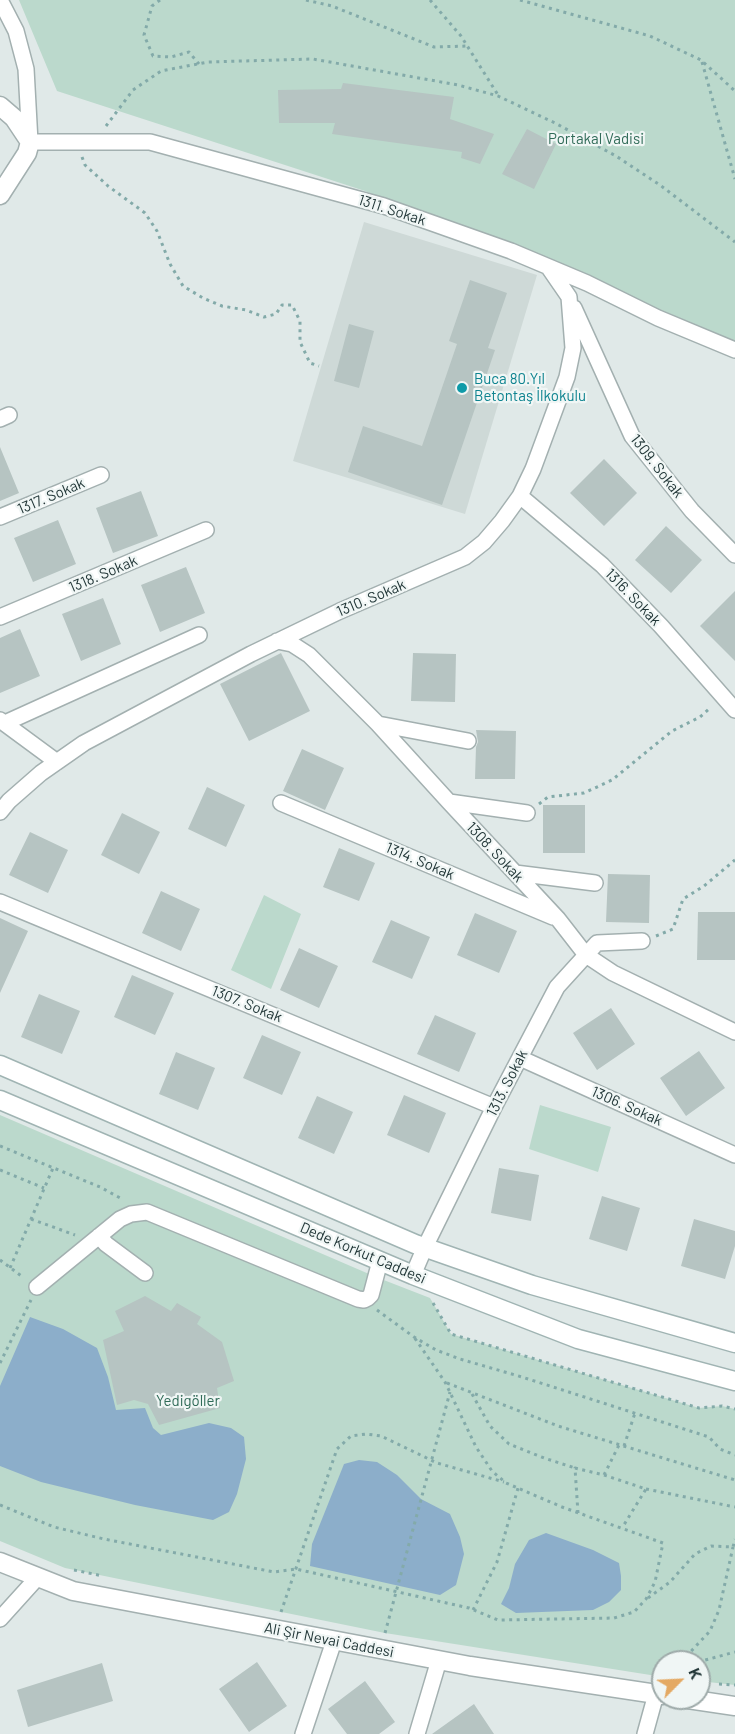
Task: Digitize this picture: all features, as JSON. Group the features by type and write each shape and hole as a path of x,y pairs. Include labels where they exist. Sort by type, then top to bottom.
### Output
{"main road":[{"path":"0,106 14,118 30,142 27,153 0,195"},
{"name":"Dede Korkut Caddesi","path":"0,1065 425,1247 532,1285 735,1343"},
{"name":"Dede Korkut Caddesi","path":"0,1100 413,1275 578,1339 735,1381"},
{"name":"Ali Şir Nevai Caddesi","path":"0,1562 73,1591 439,1660 651,1694"},
{"path":"711,1702 735,1706"}],"street":[{"path":"0,0 16,31 26,69 30,142"},
{"name":"1311. Sokak","path":"30,142 150,142 384,206 511,251 587,282 658,318 735,350"},
{"path":"548,267 569,297"},
{"name":"1310. Sokak","path":"0,812 41,773 84,743 340,610 465,558 484,542 520,496 533,469 567,377 573,348 569,297"},
{"name":"1309. Sokak","path":"569,297 632,436 692,511 735,555"},
{"name":"1317. Sokak","path":"0,518 101,475"},
{"name":"1316. Sokak","path":"520,496 602,565 667,633 735,710"},
{"name":"1318. Sokak","path":"0,617 206,530"},
{"path":"57,762 2,721 199,635"},
{"name":"1308. Sokak","path":"278,641 291,644 309,655 378,724 558,920 586,954 613,973 735,1032"},
{"path":"378,724 468,741"},
{"path":"448,802 527,813"},
{"name":"1314. Sokak","path":"281,803 558,920"},
{"path":"515,873 595,883"},
{"name":"1307. Sokak","path":"0,902 494,1107"},
{"name":"1313. Sokak","path":"413,1275 494,1107 556,987 597,943 642,941"},
{"name":"1306. Sokak","path":"520,1058 735,1155"},
{"path":"37,1287 120,1219 131,1214 147,1212 358,1299 368,1298 374,1289 380,1261"},
{"path":"95,1239 145,1274"},
{"path":"0,1619 37,1578"},
{"path":"303,1734 334,1641"},
{"path":"417,1734 439,1660"},
{"path":"645,1734 654,1710"}],"path":[{"path":"160,0 152,6 144,35 153,56 171,57 189,52 199,64"},
{"path":"306,0 332,6 434,47 468,46"},
{"path":"430,0 461,36 498,96"},
{"path":"519,0 650,36 701,60 735,91"},
{"path":"94,142 133,90 161,71 208,62 313,59 458,85 498,96 555,123 615,156 660,185 735,242"},
{"path":"701,60 735,179"},
{"path":"75,142 86,165 108,186 145,213 157,231 170,264 183,286 222,306 246,310 264,317 276,314 282,305 292,305 300,321 300,342 310,363 319,366"},
{"path":"527,813 548,797 584,793 612,780 672,731 700,717 722,696"},
{"path":"642,941 673,929 683,899 704,886 735,860"},
{"path":"0,1146 100,1187 147,1212"},
{"path":"10,1269 53,1168"},
{"path":"0,1170 44,1188"},
{"path":"31,1219 95,1239"},
{"path":"0,1260 37,1287 0,1363"},
{"path":"430,1298 451,1334 699,1408 722,1406 735,1409"},
{"path":"364,1300 414,1337 436,1350 709,1437 720,1449 735,1455"},
{"path":"414,1337 445,1382 476,1447 492,1471 506,1483"},
{"path":"445,1382 558,1426 735,1480"},
{"path":"386,1633 450,1392"},
{"path":"471,1392 490,1426 509,1444 544,1458 604,1474 646,1489 735,1507"},
{"path":"604,1474 621,1445 635,1413"},
{"path":"281,1612 337,1449 351,1436 366,1434 381,1436 437,1463 506,1483 578,1513 663,1543 655,1582 646,1599"},
{"path":"575,1468 578,1513"},
{"path":"473,1610 497,1562 518,1488"},
{"path":"622,1528 646,1489"},
{"path":"0,1505 54,1527 104,1539 274,1572 296,1569 473,1610 498,1620 614,1618 634,1612 646,1599 670,1582 695,1554 711,1546 733,1547"},
{"path":"692,1650 710,1631 719,1610 735,1539"},
{"path":"65,1569 112,1578"},
{"path":"711,1658 735,1652"}],"shaded area":[{"path":"364,222 537,275 465,514 293,461"}],"green space":[{"name":"Portakal Vadisi","path":"19,0 735,0 735,350 365,191 57,91"},
{"path":"264,895 301,914 271,989 231,970"},
{"path":"540,1105 611,1127 598,1172 529,1149"},
{"name":"Yedigöller","path":"0,1115 376,1277 430,1298 451,1334 699,1408 722,1406 735,1409 735,1685 711,1682 711,1650 651,1650 651,1675 385,1633 65,1568 0,1541"}],"water":[{"path":"30,1317 63,1329 97,1348 108,1377 116,1410 145,1408 153,1428 161,1435 209,1423 231,1428 244,1437 246,1459 237,1494 229,1512 213,1520 135,1505 41,1482 0,1466 0,1386"},
{"path":"359,1460 377,1462 397,1475 421,1499 450,1514 460,1537 464,1554 456,1585 440,1595 310,1566 312,1544 344,1464"},
{"path":"546,1533 593,1550 619,1563 621,1590 609,1602 593,1610 516,1613 501,1604 509,1588 515,1564 529,1540"}],"building":[{"path":"343,83 454,97 450,119 494,134 480,164 461,158 462,152 332,134 335,123 279,123 278,90 341,89"},
{"path":"527,129 556,144 534,189 502,174"},
{"name":"Buca 80.Yıl Betontaş İlkokulu","path":"470,280 507,293 488,348 495,350 442,505 348,472 363,426 422,446 457,344 449,341"},
{"path":"349,324 374,331 359,388 334,381"},
{"path":"0,447 19,493 0,501"},
{"path":"604,459 637,493 604,526 570,493"},
{"path":"141,491 158,536 113,553 96,508"},
{"path":"58,520 76,564 33,582 14,538"},
{"path":"666,526 702,560 671,593 635,560"},
{"path":"186,567 205,613 160,632 141,585"},
{"path":"735,591 735,661 700,626"},
{"path":"103,598 121,644 81,661 62,614"},
{"path":"20,629 40,676 0,693 0,638"},
{"path":"281,653 310,711 249,741 220,684"},
{"path":"413,653 456,654 455,702 411,701"},
{"path":"476,730 516,731 515,779 475,779 478,742"},
{"path":"302,749 344,768 325,810 283,791"},
{"path":"207,787 245,805 226,847 188,829"},
{"path":"543,805 585,805 585,853 543,853"},
{"path":"122,813 160,832 139,874 101,855"},
{"path":"30,832 68,850 48,893 9,875"},
{"path":"339,848 375,863 359,901 323,887"},
{"path":"608,874 650,875 649,923 606,922"},
{"path":"161,891 200,909 181,951 142,933"},
{"path":"698,912 735,912 735,960 697,960"},
{"path":"475,913 517,931 499,973 457,955"},
{"path":"0,918 28,931 0,993"},
{"path":"391,920 430,937 412,979 372,962"},
{"path":"299,948 338,966 319,1008 280,990"},
{"path":"132,975 174,993 155,1035 114,1017"},
{"path":"39,994 80,1011 62,1054 21,1037"},
{"path":"611,1008 635,1044 597,1070 573,1033"},
{"path":"435,1015 476,1033 459,1072 417,1054"},
{"path":"262,1035 301,1052 282,1095 243,1078"},
{"path":"699,1051 725,1088 686,1116 660,1078"},
{"path":"176,1052 215,1068 198,1110 159,1094"},
{"path":"404,1095 446,1113 429,1153 387,1135"},
{"path":"317,1096 353,1112 334,1154 298,1138"},
{"path":"499,1168 539,1175 531,1221 491,1213"},
{"path":"602,1196 640,1208 627,1251 589,1239"},
{"path":"694,1219 735,1231 735,1246 725,1279 681,1266"},
{"path":"145,1296 171,1311 177,1303 201,1317 197,1324 222,1342 234,1381 217,1388 220,1408 159,1425 148,1404 134,1400 117,1405 103,1340 124,1331 115,1311"},
{"path":"257,1662 287,1706 249,1732 219,1689"},
{"path":"102,1663 113,1701 28,1727 17,1690"},
{"path":"365,1681 395,1722 379,1734 347,1734 328,1709"},
{"path":"474,1704 494,1734 432,1734"}],"place":[{"name":"Buca 80.Yıl Betontaş İlkokulu","path":"462,388"}]}
